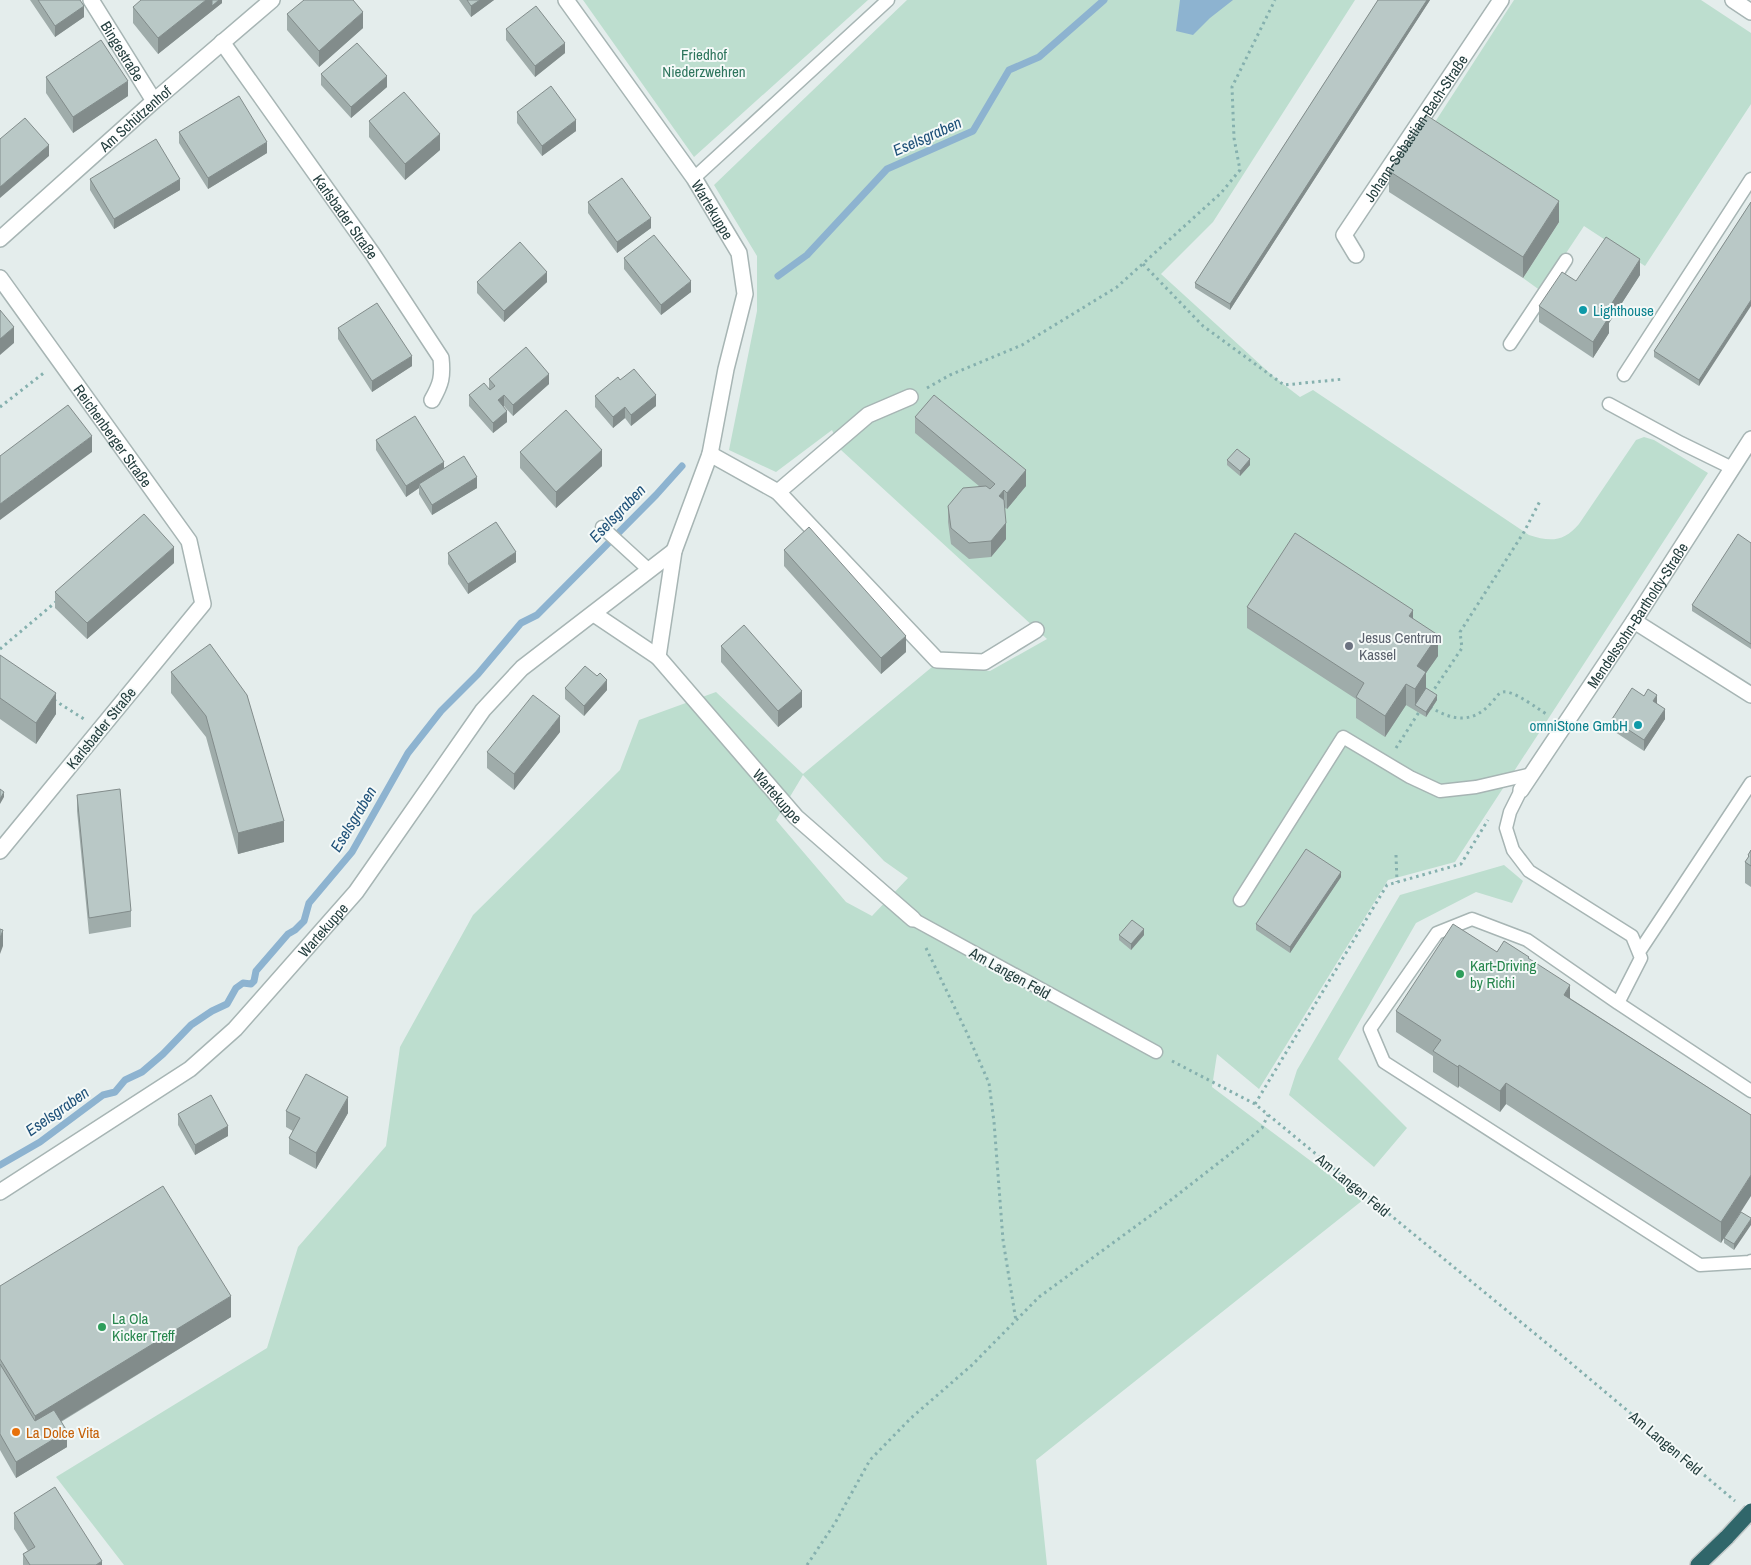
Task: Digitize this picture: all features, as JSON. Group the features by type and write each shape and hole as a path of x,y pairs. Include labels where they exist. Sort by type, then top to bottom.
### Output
{"highway":[{"path":"1698,1565 1751,1511"}],"street":[{"name":"Bingestraße","path":"91,0 154,101"},
{"name":"Am Schützenhof","path":"0,239 154,101 272,0"},
{"name":"Wartekuppe","path":"566,0 694,178 739,253 745,294 726,369 710,454 674,551 658,657"},
{"name":"Johann-Sebastian-Bach-Straße","path":"1356,255 1344,234 1502,0"},
{"path":"1733,0 1751,12"},
{"name":"Karlsbader Straße","path":"222,42 372,253 441,358 442,375 440,386 432,400"},
{"name":"Reichenberger Straße","path":"0,278 189,540 203,604"},
{"path":"778,492 868,415 910,397"},
{"name":"Mendelssohn-Bartholdy-Straße","path":"1521,790 1634,621 1751,439"},
{"path":"710,454 778,492 937,660 984,662 1036,630"},
{"name":"Wartekuppe","path":"0,1192 190,1069 235,1029 356,892 483,710 522,668 674,551"},
{"name":"Karlsbader Straße","path":"0,851 203,604"},
{"name":"Wartekuppe","path":"594,614 658,657 796,817 913,920"},
{"path":"1634,621 1751,695"}],"lane":[{"path":"694,178 888,0"},
{"path":"1624,375 1751,179"},
{"path":"1510,344 1566,260"},
{"path":"1608,404 1732,468"},
{"path":"602,527 650,570"},
{"path":"1240,900 1343,737 1410,778 1440,791 1476,787 1532,774"},
{"path":"1639,952 1751,783"},
{"path":"1521,790 1510,812 1506,828 1512,850 1529,871 1632,936 1642,958 1618,1003"},
{"path":"1751,1092 1527,940 1472,919 1437,933 1370,1029 1384,1062 1700,1265 1751,1261"},
{"name":"Am Langen Feld","path":"913,920 1156,1052"}],"path":[{"path":"910,397 950,375 1022,345 1117,287 1220,193 1240,170 1234,138 1232,87 1275,0"},
{"path":"1143,264 1203,326 1284,385 1344,379"},
{"path":"0,407 58,360"},
{"path":"1430,695 1462,648 1460,632 1524,532 1540,501"},
{"path":"0,649 60,598"},
{"path":"1387,763 1425,703 1446,716 1465,718 1477,716 1497,695 1506,692 1513,694 1550,717"},
{"path":"50,698 100,729"},
{"path":"1255,1104 1387,884 1461,864 1492,814"},
{"path":"1396,855 1397,882"},
{"path":"913,920 989,1083 994,1122 1003,1240 1016,1322"},
{"name":"Am Langen Feld","path":"1156,1052 1255,1104 1572,1364 1736,1502"},
{"path":"807,1565 836,1523 870,1460 910,1418 972,1365 1039,1297 1244,1144 1262,1128 1268,1115"}],"green space":[{"name":"Friedhof Niederzwehren","path":"583,0 868,0 694,157"},
{"path":"907,0 1355,0 1213,222 1161,274 1274,377 1300,397 1313,390 1529,535 1544,539 1556,539 1573,530 1636,440 1644,437 1654,440 1708,473 1455,862 1388,880 1259,1089 1217,1054 1212,1087 1363,1200 1036,1460 1047,1565 124,1565 56,1477 267,1348 298,1247 386,1146 400,1047 473,915 620,770 639,720 716,692 803,774 932,667 990,671 1047,639 841,450 832,430 776,472 729,450 757,311 757,256 714,185","holes":["803,775 884,861 908,878 872,916 846,902 776,820"]},
{"path":"1514,0 1701,0 1751,33 1751,104 1645,266 1584,226 1541,291 1523,278 1559,222 1426,136"},
{"path":"1504,865 1523,881 1512,903 1476,892 1416,923 1338,1059 1407,1128 1374,1167 1289,1095 1297,1070 1400,895"}],"water":[{"path":"1180,0 1233,0 1210,18 1193,35 1176,31"}],"building":[{"path":"38,0 80,0 84,6 55,26"},
{"path":"141,0 206,0 158,38 133,7"},
{"path":"212,0 219,0 212,6"},
{"path":"304,0 353,0 363,12 319,51 287,14"},
{"path":"467,0 480,0 471,6"},
{"path":"1378,0 1427,0 1230,304 1195,283"},
{"path":"536,6 565,43 535,66 506,29"},
{"path":"101,40 128,81 73,117 46,77"},
{"path":"357,43 387,76 351,107 321,74"},
{"path":"551,86 576,120 542,146 517,112"},
{"path":"404,92 440,134 405,164 369,121"},
{"path":"239,96 267,142 208,178 179,132"},
{"path":"1426,115 1559,201 1523,257 1389,171"},
{"path":"25,118 49,145 0,187 0,139"},
{"path":"156,139 180,179 114,219 90,179"},
{"path":"622,178 651,218 617,242 588,202"},
{"path":"1751,202 1751,300 1699,380 1654,351"},
{"path":"654,235 691,281 661,305 624,258"},
{"name":"Lighthouse","path":"1606,237 1640,259 1605,314 1609,317 1593,342 1539,306 1562,272 1576,281"},
{"path":"520,242 547,272 504,311 477,282"},
{"path":"377,303 412,356 372,381 338,328"},
{"path":"0,310 14,327 0,339"},
{"path":"526,347 549,374 513,405 504,395 498,400 507,411 493,423 469,395 484,383 490,390 495,386 489,379"},
{"path":"634,369 656,395 631,415 625,407 613,417 595,396 618,377 620,380"},
{"path":"934,395 1026,470 1007,493 1004,490 999,496 1004,500 1006,523 991,541 969,543 951,528 948,506 963,488 986,486 990,489 995,484 915,417"},
{"path":"68,405 92,436 0,504 0,456"},
{"path":"566,410 602,450 556,492 520,452"},
{"path":"415,416 444,462 406,486 376,440"},
{"path":"1237,449 1250,459 1240,471 1227,460"},
{"path":"464,456 477,477 432,505 419,484"},
{"path":"144,514 174,547 87,623 55,592"},
{"path":"496,522 516,552 468,584 448,553"},
{"path":"809,527 906,636 881,658 784,550"},
{"name":"Jesus Centrum Kassel","path":"1295,533 1413,610 1409,616 1438,635 1417,666 1426,672 1415,689 1406,684 1385,716 1356,697 1364,683 1247,607"},
{"path":"1738,534 1751,543 1751,644 1692,605"},
{"path":"744,625 802,691 778,711 721,646"},
{"path":"210,644 247,695 284,821 238,833 206,716 171,672"},
{"path":"0,655 56,693 36,723 0,698"},
{"path":"585,666 597,676 600,673 607,680 584,706 565,688"},
{"path":"1426,688 1437,695 1426,712 1415,705"},
{"name":"omniStone GmbH","path":"1632,688 1644,696 1648,689 1657,695 1653,701 1665,709 1644,740 1612,719"},
{"path":"533,695 560,716 514,774 487,752"},
{"path":"0,789 4,792 0,799"},
{"path":"120,789 131,911 89,918 77,795"},
{"path":"1306,849 1341,872 1290,947 1256,924"},
{"path":"1751,850 1751,866 1745,862"},
{"path":"1132,920 1144,929 1131,944 1119,935"},
{"path":"1453,924 1497,952 1504,941 1529,957 1570,985 1564,995 1751,1115 1751,1175 1721,1222 1506,1083 1500,1091 1433,1051 1441,1040 1396,1011"},
{"path":"306,1074 348,1097 316,1153 289,1138 300,1118 286,1111"},
{"path":"211,1095 228,1126 195,1145 178,1114"},
{"path":"163,1186 231,1296 35,1416 0,1359 0,1286"},
{"path":"1741,1212 1751,1219 1734,1244 1724,1238"},
{"name":"La Dolce Vita","path":"0,1364 35,1421 54,1410 67,1431 16,1462 0,1434"},
{"path":"55,1487 102,1561 96,1565 30,1565 23,1554 35,1547 14,1513"}],"waterway":[{"name":"Eselsgraben","path":"778,276 807,255 887,169 973,131 1009,70 1039,57 1104,0"},
{"name":"Eselsgraben","path":"0,1165 40,1142 103,1095 115,1092 125,1080 142,1072 163,1054 191,1025 212,1011 227,1004 236,988 243,983 251,984 254,981 256,971 288,934 304,921 309,903 352,852 408,753 441,711 478,674 521,623 537,615 656,495 682,466"}],"place":[{"name":"Lighthouse","path":"1583,310"},
{"name":"Jesus Centrum Kassel","path":"1349,646"},
{"name":"omniStone GmbH","path":"1638,725"},
{"name":"Kart-Driving by Richi","path":"1460,974"},
{"name":"La Ola Kicker Treff","path":"102,1327"},
{"name":"La Dolce Vita","path":"16,1432"}]}
